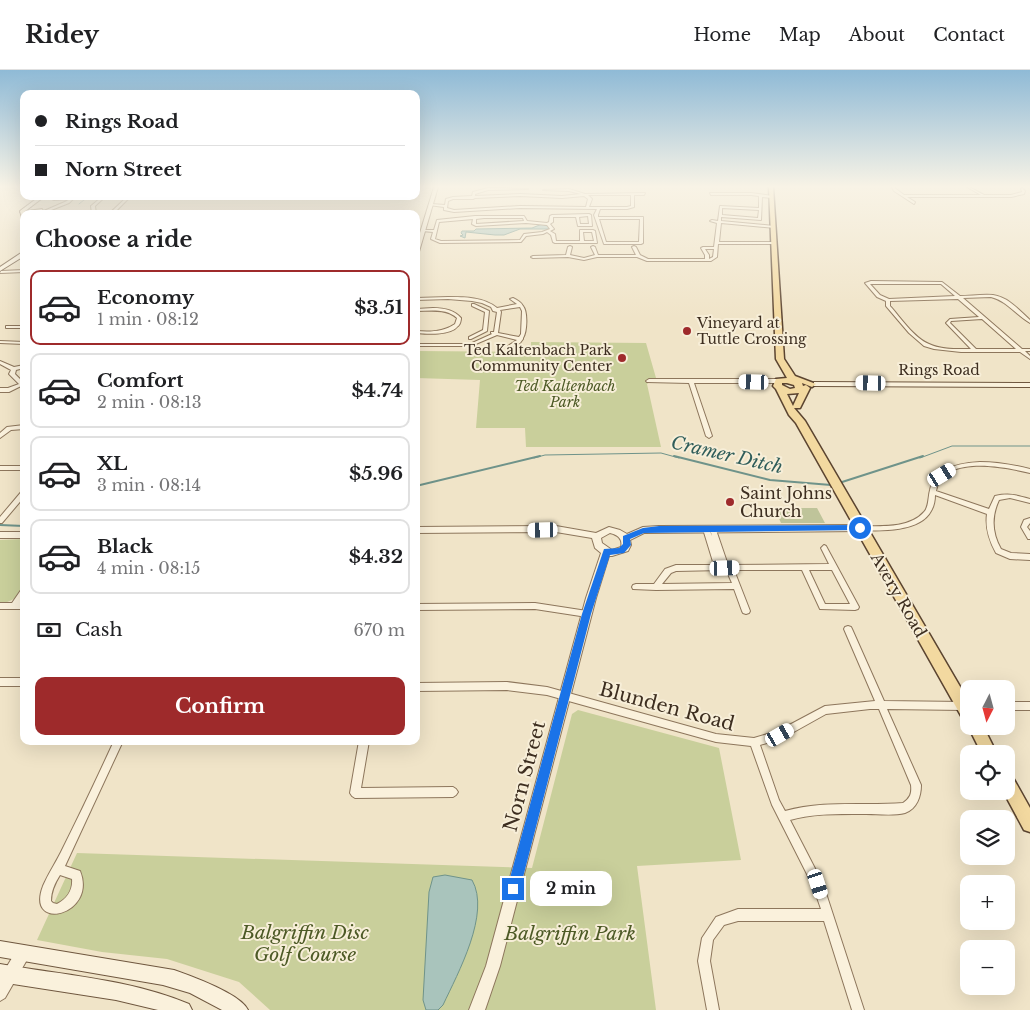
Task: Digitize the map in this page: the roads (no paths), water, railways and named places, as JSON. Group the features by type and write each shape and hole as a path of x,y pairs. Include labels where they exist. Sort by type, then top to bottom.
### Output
{"main road":[{"path":"774,231 780,359 784,368 802,385"},
{"path":"1,270 20,255"},
{"path":"784,368 780,384 802,385"},
{"name":"Avery Road","path":"780,384 794,415 800,421 860,528 960,697"},
{"name":"Avery Road","path":"800,421 801,415 795,399 802,385"},
{"name":"Rings Road","path":"802,385 1030,385"},
{"path":"1015,798 1030,824"},
{"path":"0,949 163,976 189,983 213,994 239,1010"},
{"path":"5,974 125,994 161,1002 183,1010"}],"street":[{"path":"420,243 424,231"},
{"path":"436,231 434,239 440,242 521,241 525,235 549,232 554,234 555,242 596,242 591,231"},
{"path":"581,231 582,242"},
{"path":"601,231 605,243 641,243 641,231"},
{"path":"596,254 638,256 647,260 714,259 718,231"},
{"path":"707,260 707,255 703,248 716,245 774,243"},
{"path":"593,247 596,254"},
{"path":"533,257 553,256 569,251 584,259 596,254 635,249 638,256"},
{"path":"1,270 20,269"},
{"path":"1030,322 999,298 991,296 960,297 888,301 881,298 867,283 936,282 944,284 960,297 1030,358"},
{"path":"510,347 523,334 524,311 521,305 512,298"},
{"path":"420,299 477,300 498,309"},
{"path":"446,310 451,299"},
{"path":"888,301 888,306 921,341 931,347 946,349 1030,350"},
{"path":"473,305 487,311 521,305"},
{"path":"496,334 498,309"},
{"path":"420,310 446,310 456,315 459,321 453,328 442,332 420,332"},
{"path":"486,331 487,311"},
{"path":"974,349 948,323 950,320 956,319 984,318"},
{"path":"8,327 20,327"},
{"path":"471,338 486,331 520,339"},
{"path":"442,332 444,337 442,345"},
{"path":"420,345 475,345 496,334"},
{"path":"0,344 20,343"},
{"path":"0,362 14,369 20,367"},
{"path":"14,369 12,374 20,381"},
{"path":"649,381 780,384"},
{"path":"691,381 709,436"},
{"path":"0,390 9,390 20,385"},
{"path":"0,436 9,428 20,427"},
{"path":"626,538 643,530 902,526 926,514 929,509 935,482 942,475 960,466 989,464 1030,471"},
{"path":"0,468 20,468"},
{"path":"932,492 990,512"},
{"path":"1030,501 1010,496 997,498 990,512 990,535 998,551 1010,556 1030,557"},
{"path":"1,520 20,498"},
{"path":"1030,520 1026,522 1024,527 1030,538"},
{"path":"710,529 718,565 731,572 746,611"},
{"path":"420,530 559,530 597,536 609,530 618,532 626,538 627,545 622,551 606,552 597,543 597,536"},
{"path":"0,535 20,535"},
{"path":"804,567 824,607 855,606 824,548"},
{"name":"Norn Street","path":"477,1010 493,966 587,614 606,552"},
{"path":"656,587 668,571 676,568 834,567"},
{"path":"636,587 737,586"},
{"path":"14,606 20,598"},
{"path":"0,606 20,606"},
{"path":"420,607 535,606 587,614"},
{"path":"783,817 810,810 888,810 904,808 910,804 916,793 916,785 883,705 848,629"},
{"path":"0,682 20,682"},
{"name":"Blunden Road","path":"420,687 507,686 547,691 716,738 754,742 780,735 825,710 883,705 960,709"},
{"path":"1015,706 1030,706"},
{"path":"754,742 775,802 818,884 858,1010"},
{"path":"58,869 117,745"},
{"path":"363,745 355,792 453,792"},
{"path":"713,1010 704,961 708,938 720,921 738,915 828,915"},
{"path":"0,994 5,974 23,953"}],"water":[{"path":"462,231 515,231 504,235 466,232 465,238 460,236 463,235"},
{"path":"445,875 472,880 477,894 478,909 475,926 464,960 443,1005 438,1010 426,1010 423,1000 429,892 433,877"}],"waterway":[{"name":"Cramer Ditch","path":"920,458 952,446 1030,446"},
{"name":"Cramer Ditch","path":"534,458 545,455 661,453 679,458"},
{"name":"Cramer Ditch","path":"420,485 540,456"},
{"name":"Cramer Ditch","path":"674,456 770,480 831,485"},
{"name":"Cramer Ditch","path":"839,483 923,456"},
{"name":"Cramer Ditch","path":"0,525 20,526"}],"place":[{"name":"Vineyard at Tuttle Crossing","path":"687,331"},
{"name":"Ted Kaltenbach Park Community Center","path":"622,358"},
{"name":"Saint Johns Church","path":"730,502"}],"park label":[{"name":"Ted Kaltenbach Park","path":"565,394"},
{"name":"Balgriffin Park","path":"570,933"},
{"name":"Balgriffin Disc Golf Course","path":"305,943"}]}
